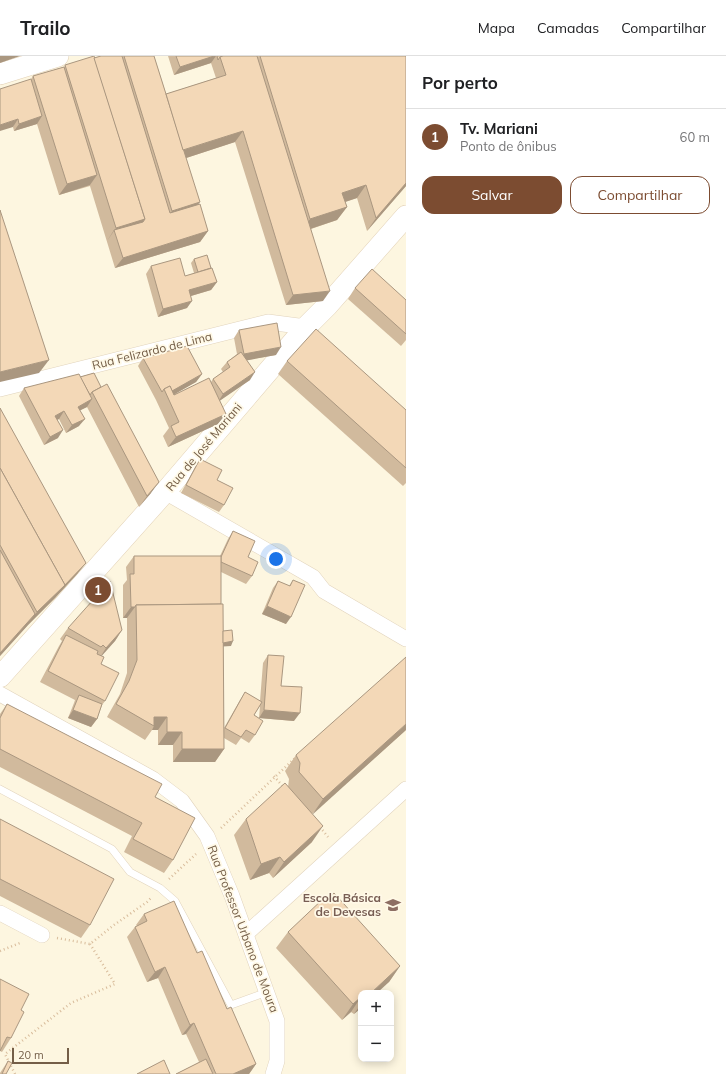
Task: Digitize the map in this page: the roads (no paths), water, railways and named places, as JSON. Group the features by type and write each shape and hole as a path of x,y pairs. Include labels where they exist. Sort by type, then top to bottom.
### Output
{"street":[{"path":"0,74 58,56"},
{"name":"Rua de José Mariani","path":"0,676 165,492 312,333 326,306 406,216"},
{"name":"Rua Felizardo de Lima","path":"0,389 268,322 312,333"},
{"path":"165,492 313,577 324,591 406,639"},
{"name":"Rua Professor Urbano de Moura","path":"0,694 153,779 182,800 207,836 232,896 267,992 277,1021 277,1070"},
{"path":"246,934 406,790"},
{"path":"0,913 42,935"}],"lane":[{"path":"0,789 112,848 130,872 160,888 175,901 231,1004 267,992"}],"place":[{"name":"Tv. Mariani","path":"98,590"},
{"name":"Escola Básica de Devesas","path":"393,905"}]}
